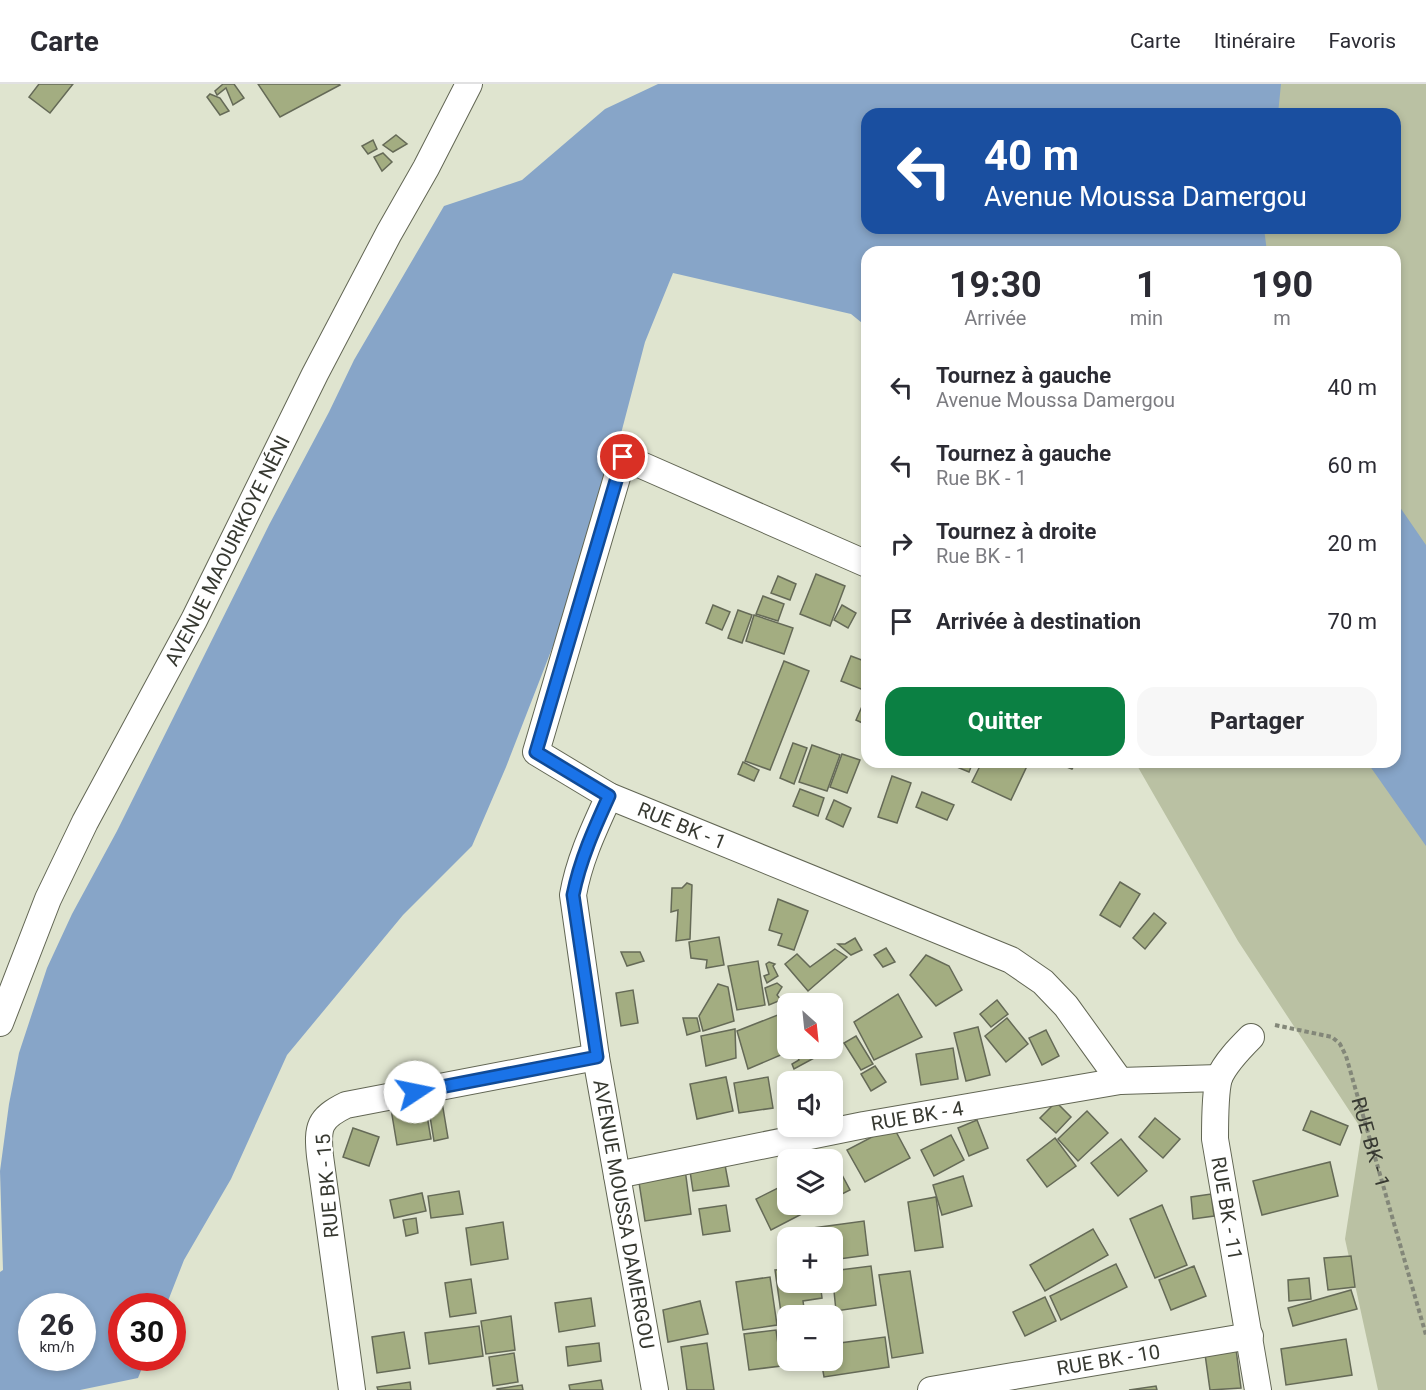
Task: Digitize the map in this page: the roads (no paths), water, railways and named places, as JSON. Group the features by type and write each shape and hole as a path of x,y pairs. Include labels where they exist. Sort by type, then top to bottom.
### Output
{"street":[{"name":"AVENUE MAOURIKOYE NÉNI","path":"0,1023 48,898 81,831 194,620 315,374 469,84"},
{"name":"RUE BK - 1","path":"861,561 623,457 536,752 609,796 1011,960 1043,982 1066,1006 1120,1081"},
{"name":"AVENUE MOUSSA DAMERGOU","path":"609,796 586,847 573,895 597,1057 655,1390"},
{"name":"RUE BK - 11","path":"1251,1037 1236,1053 1220,1078 1215,1139 1258,1390"},
{"name":"RUE BK - 15","path":"352,1390 320,1156 318,1130 322,1122 333,1112 346,1105 597,1057"},
{"name":"RUE BK - 4","path":"617,1176 864,1125 1120,1081 1220,1078"},
{"name":"RUE BK - 10","path":"931,1390 1250,1336"}],"water":[{"path":"658,84 1281,84 1279,108 861,108 861,234 1265,234 1266,246 861,246 861,322 851,314 673,273 645,342 591,548 506,767 472,846 403,915 287,1055 231,1179 184,1260 171,1293 108,1293 108,1371 141,1371 138,1378 80,1390 0,1390 0,1272 3,1270 0,1171 19,1053 47,968 72,914 117,831 354,360 444,206 522,180 605,109"},
{"path":"1401,509 1426,545 1426,846 1371,768 1401,768"}]}
